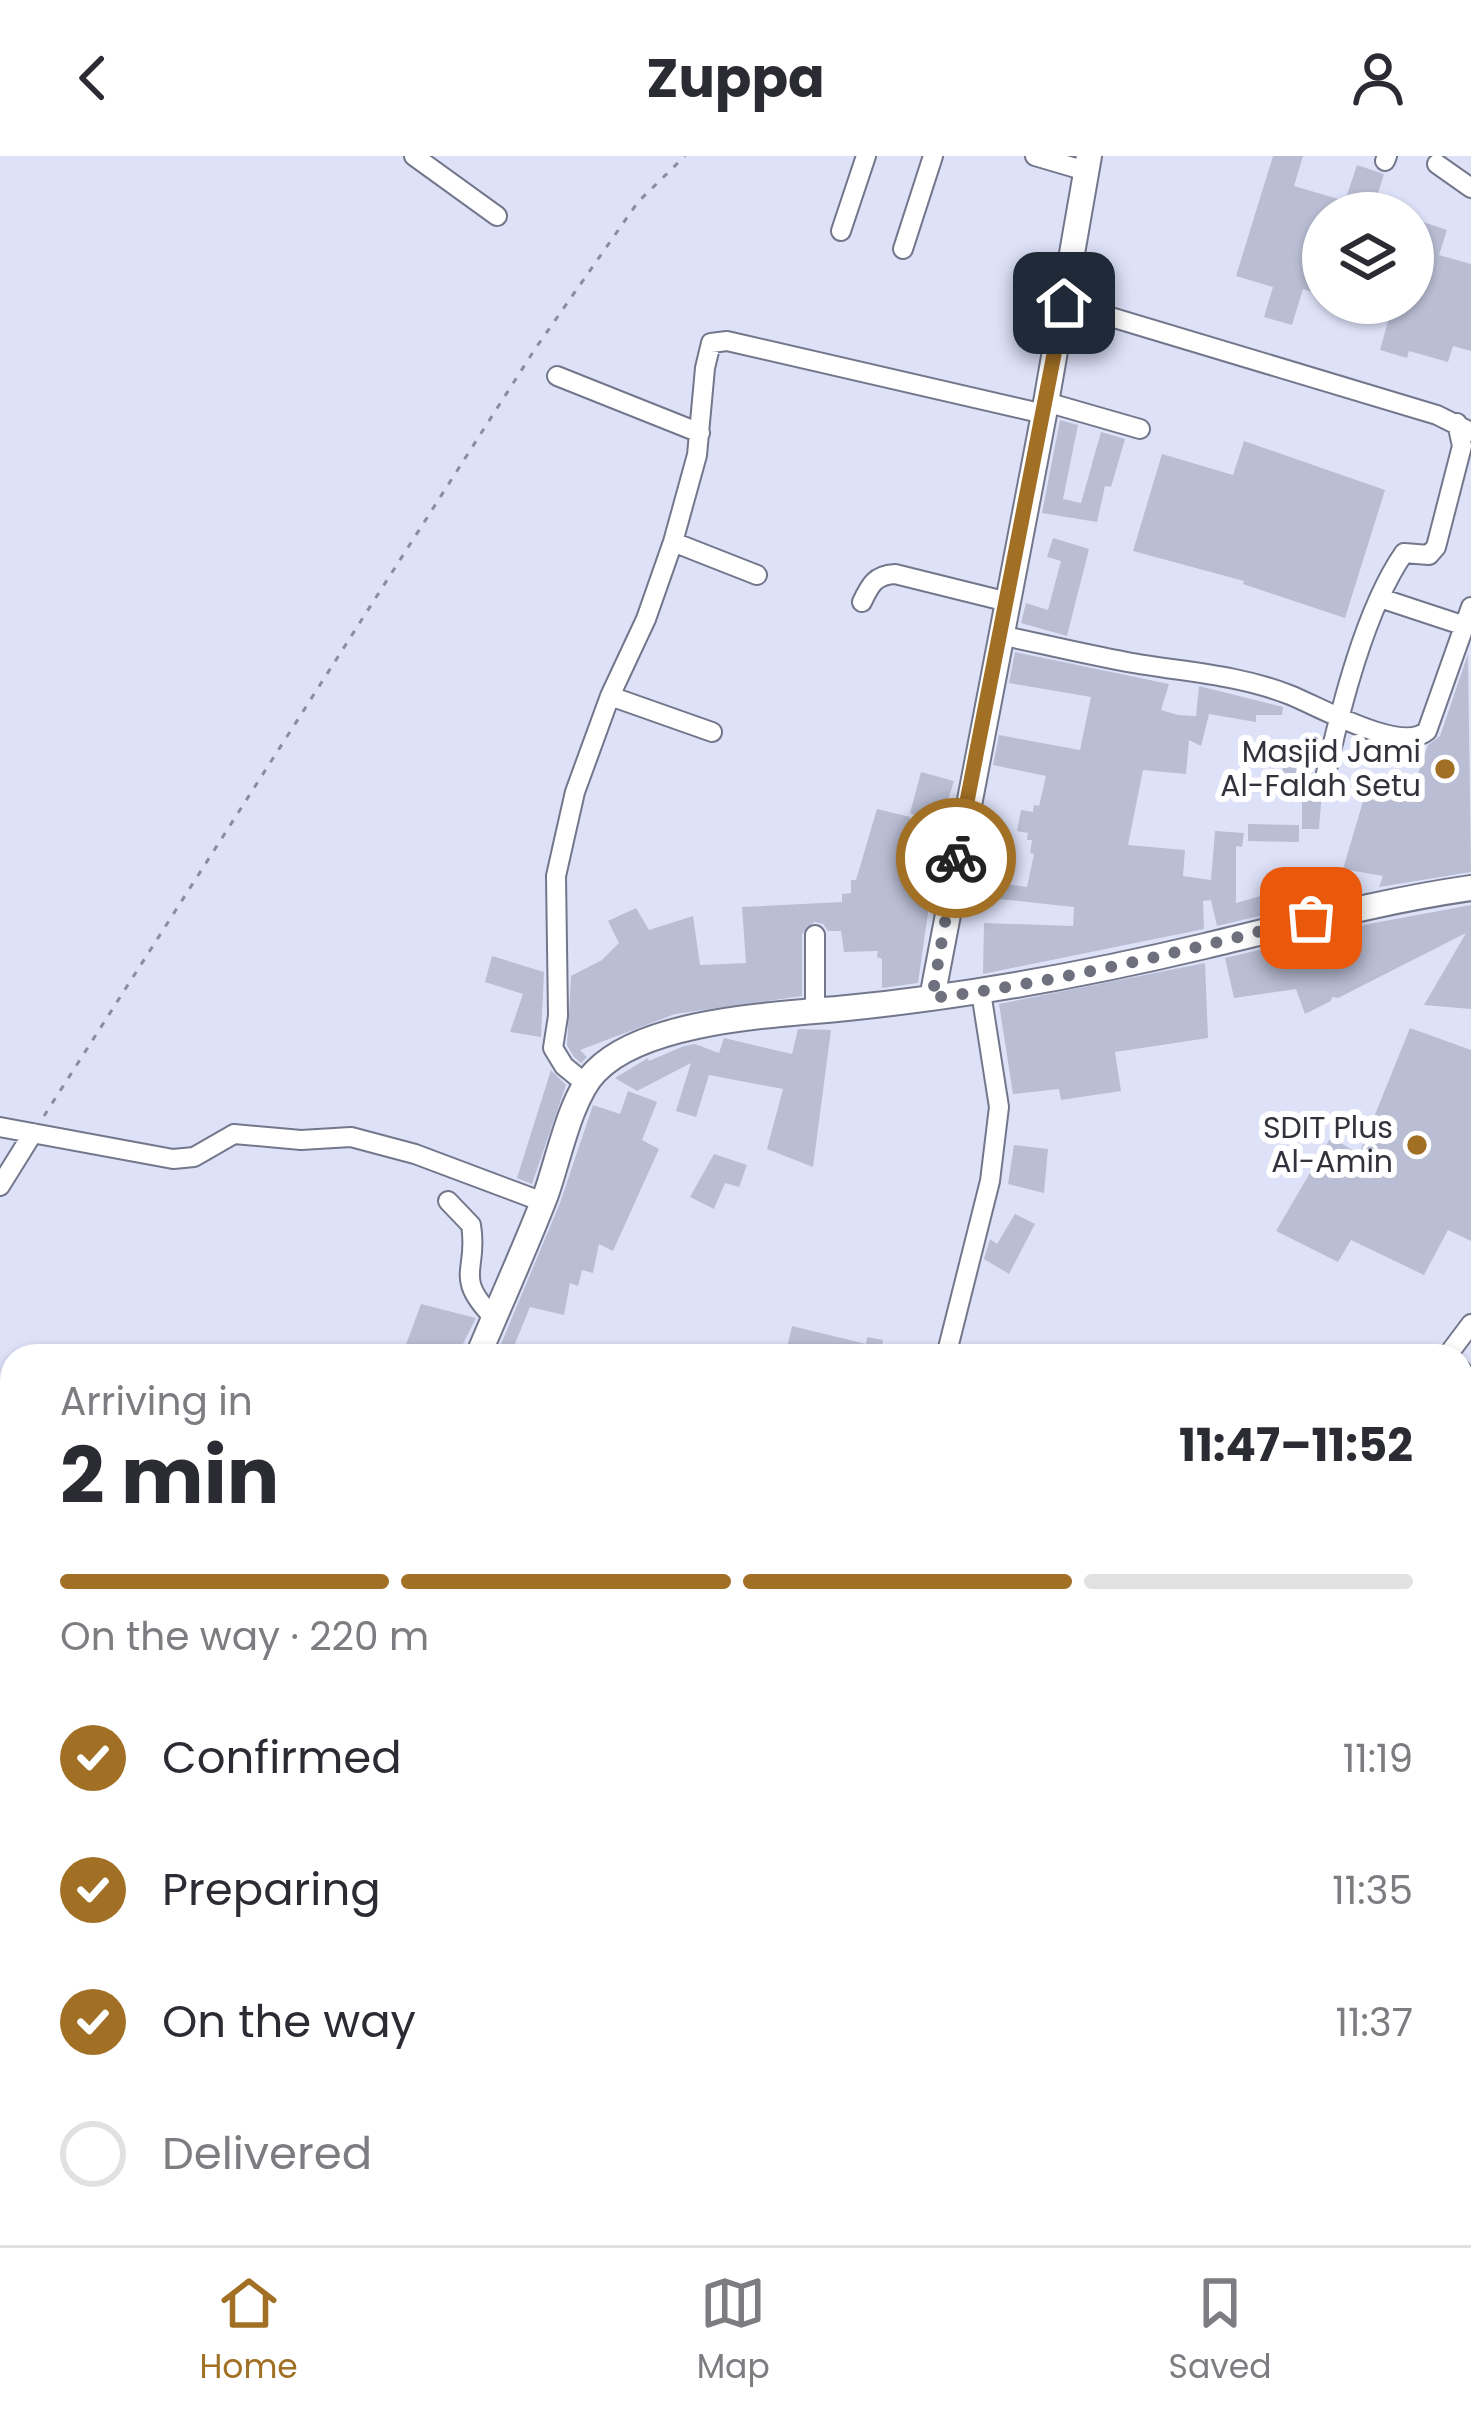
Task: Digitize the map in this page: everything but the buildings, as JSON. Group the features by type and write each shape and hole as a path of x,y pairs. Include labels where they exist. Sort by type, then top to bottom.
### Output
{"main road":[{"path":"932,998 1088,163"},
{"path":"483,1344 586,1084 609,1061 638,1046 692,1027 981,992 1413,896 1471,888"}],"street":[{"path":"414,156 497,215"},
{"path":"842,231 866,156"},
{"path":"903,249 933,156"},
{"path":"1035,156 1088,163"},
{"path":"1436,164 1471,188"},
{"path":"1064,303 1464,427 1434,551 1429,555 1405,553 1380,598 1340,714 1325,778"},
{"path":"586,1084 564,1066 553,1048 558,1016 556,876 575,792 673,542 700,433 711,343 718,340 1140,430"},
{"path":"557,376 700,433"},
{"path":"673,542 757,575"},
{"path":"862,602 871,583 895,574 1008,602"},
{"path":"1000,635 1127,662 1235,678 1340,714 1378,734 1425,735 1468,616 1380,598"},
{"path":"610,696 712,732"},
{"path":"814,1010 815,935"},
{"path":"949,1344 990,1180 999,1107 981,992"},
{"path":"0,1126 173,1159 194,1156 234,1133 301,1140 351,1137 415,1154 543,1202"},
{"path":"0,1186 33,1133"},
{"path":"448,1201 471,1225 468,1280 474,1297 494,1318"}],"path":[{"path":"33,1133 536,349 638,202 685,156"}],"way so far":[{"path":"956,858 932,998 1203,946 1311,918"}],"place":[{"name":"Masjid Jami Al-Falah Setu","path":"1445,769"},
{"name":"SDIT Plus Al-Amin","path":"1417,1145"}],"route":[{"path":"956,858 1064,303"}]}
